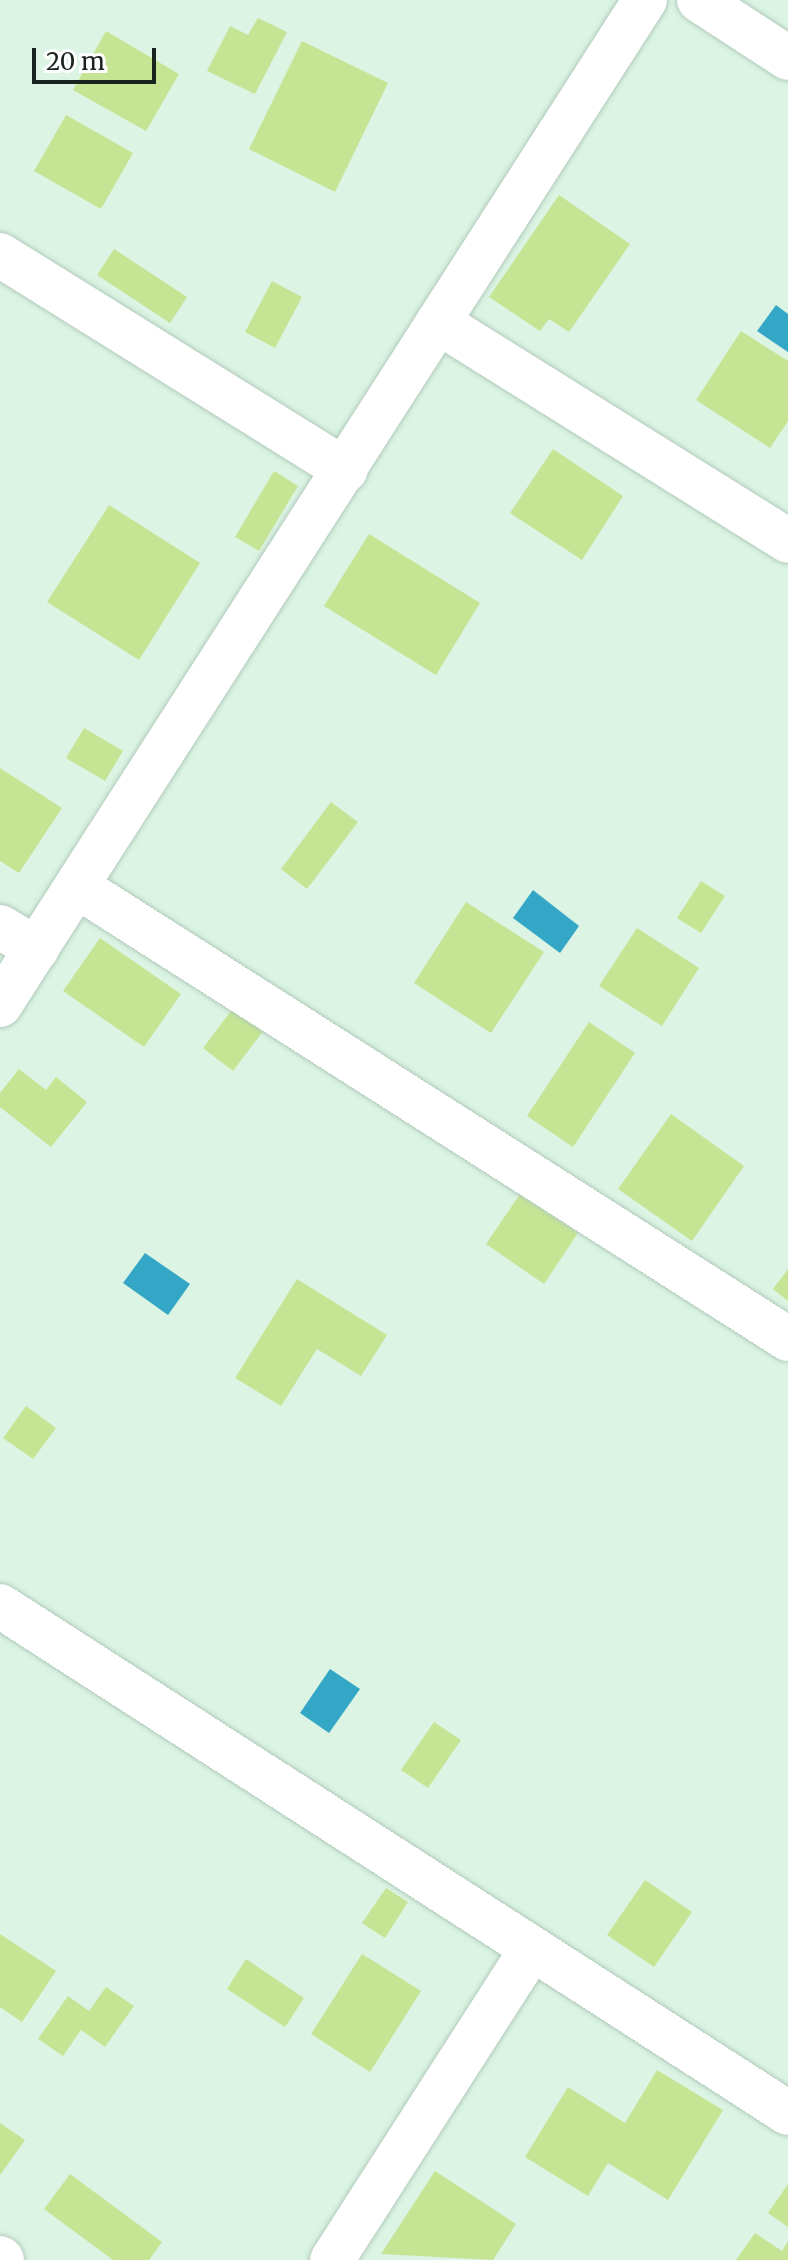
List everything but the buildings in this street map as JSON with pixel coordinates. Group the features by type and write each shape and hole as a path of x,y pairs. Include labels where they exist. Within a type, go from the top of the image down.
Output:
{"street":[{"path":"0,1005 645,0"},
{"path":"699,0 788,58"},
{"path":"0,255 345,470"},
{"path":"438,322 788,541"},
{"path":"78,887 788,1339"},
{"path":"0,927 37,949"},
{"path":"0,1606 788,2113"},
{"path":"332,2260 532,1949"}],"water":[{"path":"776,305 788,314 788,352 757,331"},
{"path":"533,890 579,926 560,953 513,918"},
{"path":"145,1253 190,1284 168,1315 123,1283"},
{"path":"330,1669 360,1689 329,1733 300,1713"}]}
